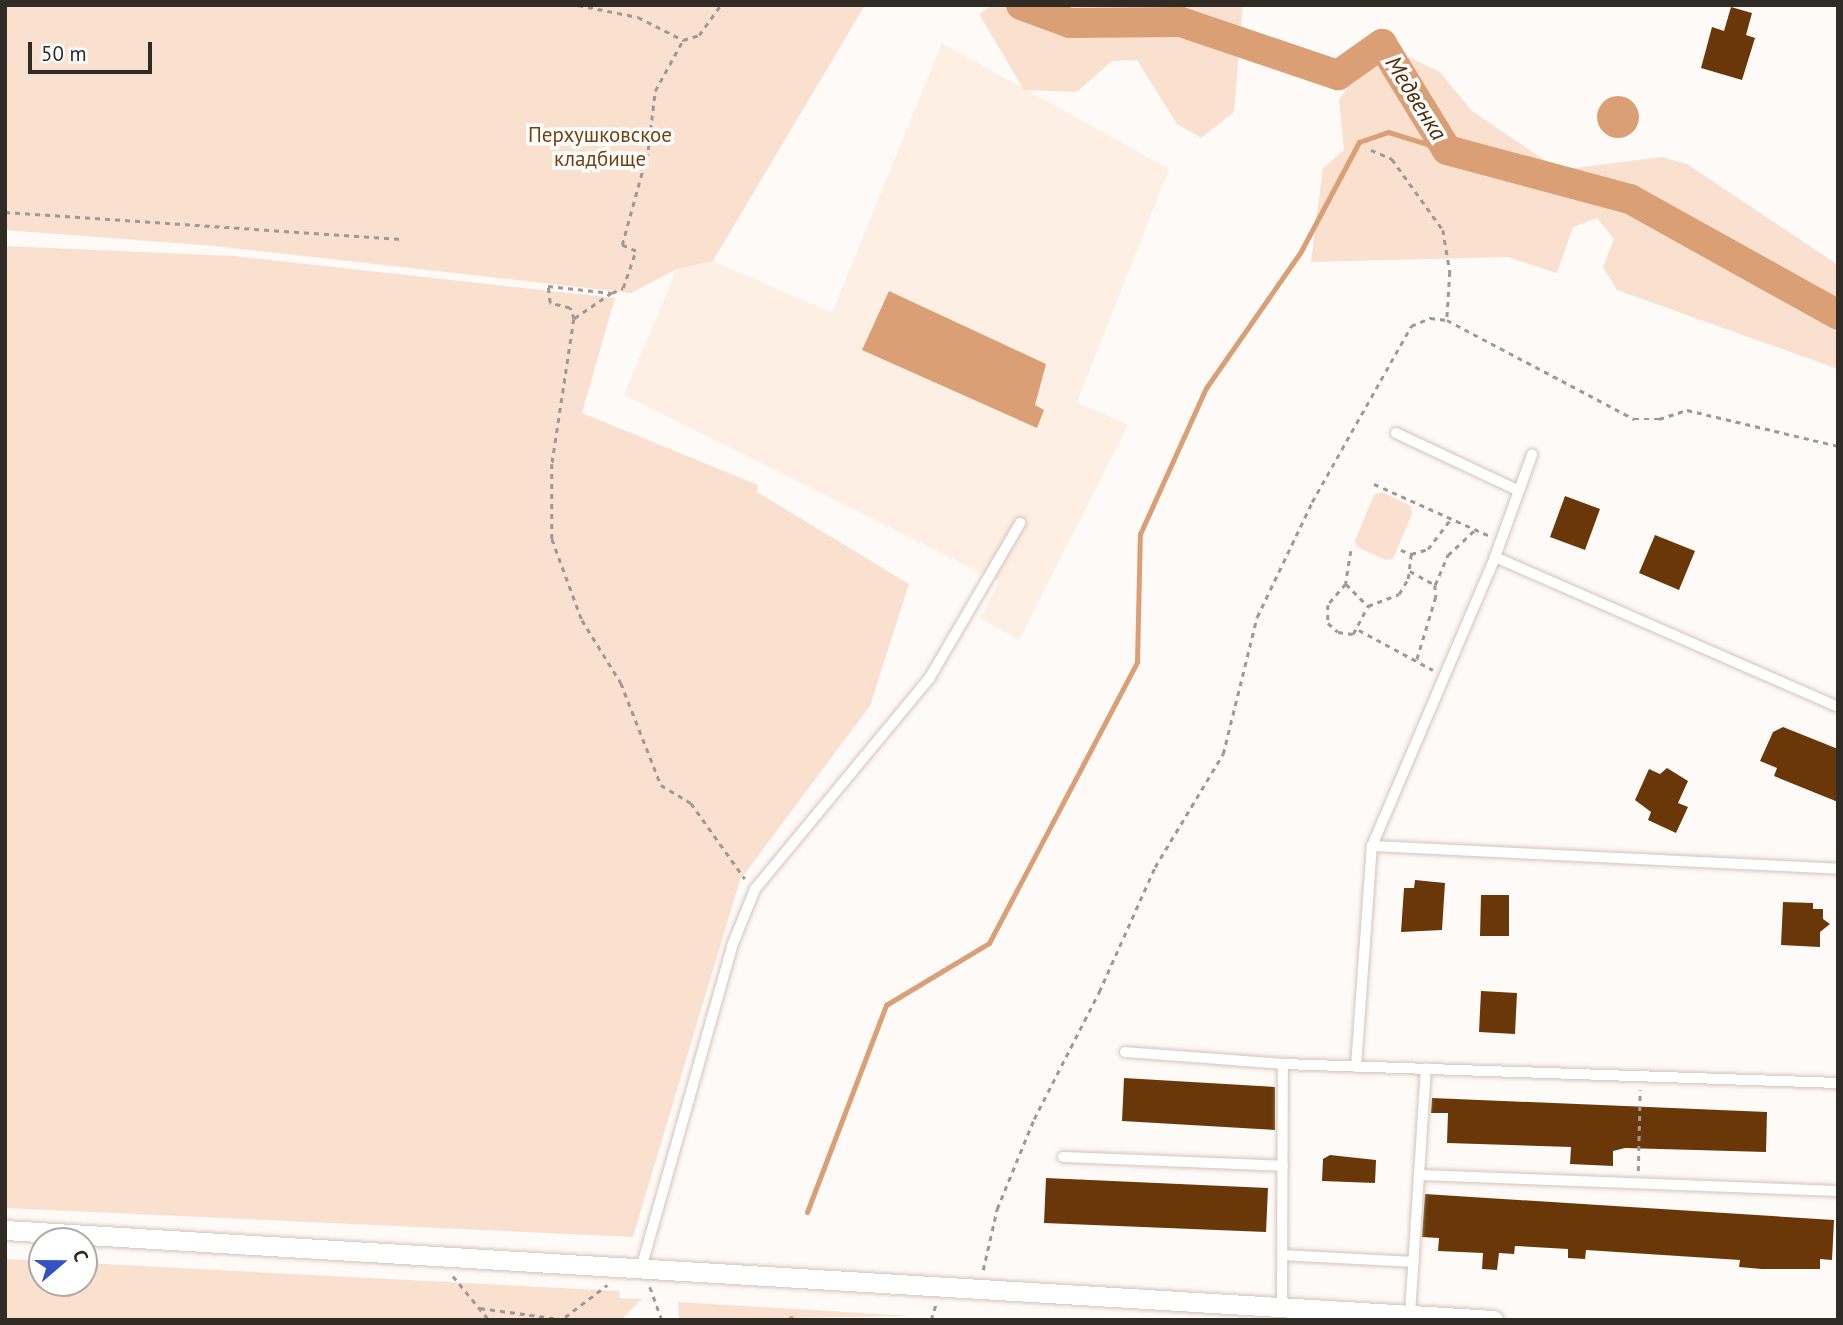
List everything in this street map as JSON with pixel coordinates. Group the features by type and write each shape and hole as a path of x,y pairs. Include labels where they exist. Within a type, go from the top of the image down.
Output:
{"street":[{"path":"5,1230 980,1287 1281,1313 1410,1314 1493,1320"}],"lane":[{"path":"1396,433 1517,490"},
{"path":"1356,1067 1372,846 1495,557 1497,540 1532,455"},
{"path":"637,1265 732,946 755,889 929,679 1020,523"},
{"path":"1495,557 1838,707"},
{"path":"1372,846 1838,869"},
{"path":"1125,1052 1283,1064 1838,1083"},
{"path":"1281,1313 1283,1064"},
{"path":"1410,1314 1426,1069"},
{"path":"1063,1157 1283,1166"},
{"path":"1419,1175 1838,1191"},
{"path":"1282,1255 1414,1262"}],"path":[{"path":"578,5 638,17 684,40"},
{"path":"574,319 623,288 636,251 622,245 648,150 655,91 684,40 699,35 721,5"},
{"path":"1371,150 1392,159 1443,230 1450,272 1447,320"},
{"path":"5,212 401,239"},
{"path":"612,293 548,286 550,303 570,308 574,319 552,464 552,539 582,620 621,683 661,785 691,803 755,889"},
{"path":"980,1287 997,1209 1034,1119 1099,992 1155,867 1223,754 1257,617 1312,502 1410,326 1430,318 1447,320 1634,419 1659,419 1687,410 1838,446"},
{"path":"1374,484 1497,540"},
{"path":"1401,550 1411,554 1435,543 1451,519"},
{"path":"1416,663 1433,621 1435,585 1448,555 1475,530"},
{"path":"1351,551 1346,584 1328,605 1328,623 1338,632 1359,630 1416,663 1445,675"},
{"path":"1359,630 1368,606 1399,594 1410,571 1411,554"},
{"path":"1410,571 1435,585"},
{"path":"1346,584 1368,606"},
{"path":"1637,1183 1640,1076"},
{"path":"436,1254 489,1320"},
{"path":"480,1308 566,1318 637,1265 662,1320"}],"shaded area":[{"path":"942,43 1169,169 1077,402 1128,425 1019,640 980,618 999,582 624,395 677,269 713,261 832,313"},
{"path":"1618,96 1633,102 1639,117 1633,132 1618,138 1603,132 1597,117 1603,102"},
{"path":"889,291 1046,364 1035,405 1044,410 1037,428 862,350"}],"green space":[{"name":"Перхушковское кладбище","path":"5,5 865,5 713,261 677,269 631,293 215,246 5,230"},
{"path":"993,5 1243,5 1234,112 1201,138 1177,124 1137,60 1112,61 1077,92 1024,90 979,14"},
{"path":"1402,54 1440,72 1472,111 1559,170 1662,157 1687,164 1838,265 1838,369 1617,290 1603,267 1614,239 1597,218 1573,227 1557,273 1508,257 1311,262 1323,168 1344,150 1339,100 1354,78"},
{"path":"5,246 234,256 615,298 582,413 758,485 757,492 909,584 870,706 740,880 633,1237 5,1208"},
{"path":"1382,492 1411,506 1412,514 1393,559 1386,560 1357,547 1355,541 1374,495"},
{"path":"5,1259 28,1260 28,1297 98,1297 98,1264 620,1291 619,1298 642,1299 621,1320 5,1320"},
{"path":"678,1302 910,1316 679,1320"}],"building":[{"path":"1731,7 1752,13 1746,35 1755,38 1742,80 1701,68 1712,27 1724,31"},
{"path":"1565,496 1600,509 1585,550 1550,537"},
{"path":"1655,535 1695,551 1679,590 1639,573"},
{"path":"1783,727 1838,749 1838,802 1774,776 1777,768 1760,761 1773,732"},
{"path":"1667,768 1688,781 1678,803 1688,807 1676,833 1648,820 1651,812 1635,800 1649,769 1660,774"},
{"path":"1415,880 1445,883 1442,930 1401,932 1404,888 1414,888"},
{"path":"1481,895 1509,895 1509,936 1480,936"},
{"path":"1783,902 1813,903 1813,909 1823,909 1823,919 1830,924 1820,932 1820,947 1781,945"},
{"path":"1481,991 1517,993 1515,1034 1479,1032"},
{"path":"1124,1078 1275,1087 1275,1130 1122,1121"},
{"path":"1432,1098 1767,1112 1766,1152 1625,1148 1613,1151 1613,1166 1570,1164 1571,1147 1447,1143 1448,1113 1431,1113"},
{"path":"1330,1155 1376,1160 1375,1183 1322,1181 1323,1159"},
{"path":"1046,1178 1268,1188 1266,1232 1044,1223"},
{"path":"1425,1194 1834,1220 1832,1260 1820,1259 1820,1269 1762,1269 1739,1267 1740,1260 1586,1250 1585,1259 1568,1258 1568,1249 1515,1246 1514,1254 1499,1253 1497,1270 1482,1269 1483,1253 1438,1251 1439,1238 1422,1237"}],"waterway":[{"name":"Медвенка","path":"1021,5 1070,23 1181,22 1338,75 1382,44 1447,150 1630,199 1838,315"},
{"path":"807,1212 886,1005 989,943 1137,662 1140,534 1206,388 1300,253 1359,142 1388,132 1447,150"}]}
